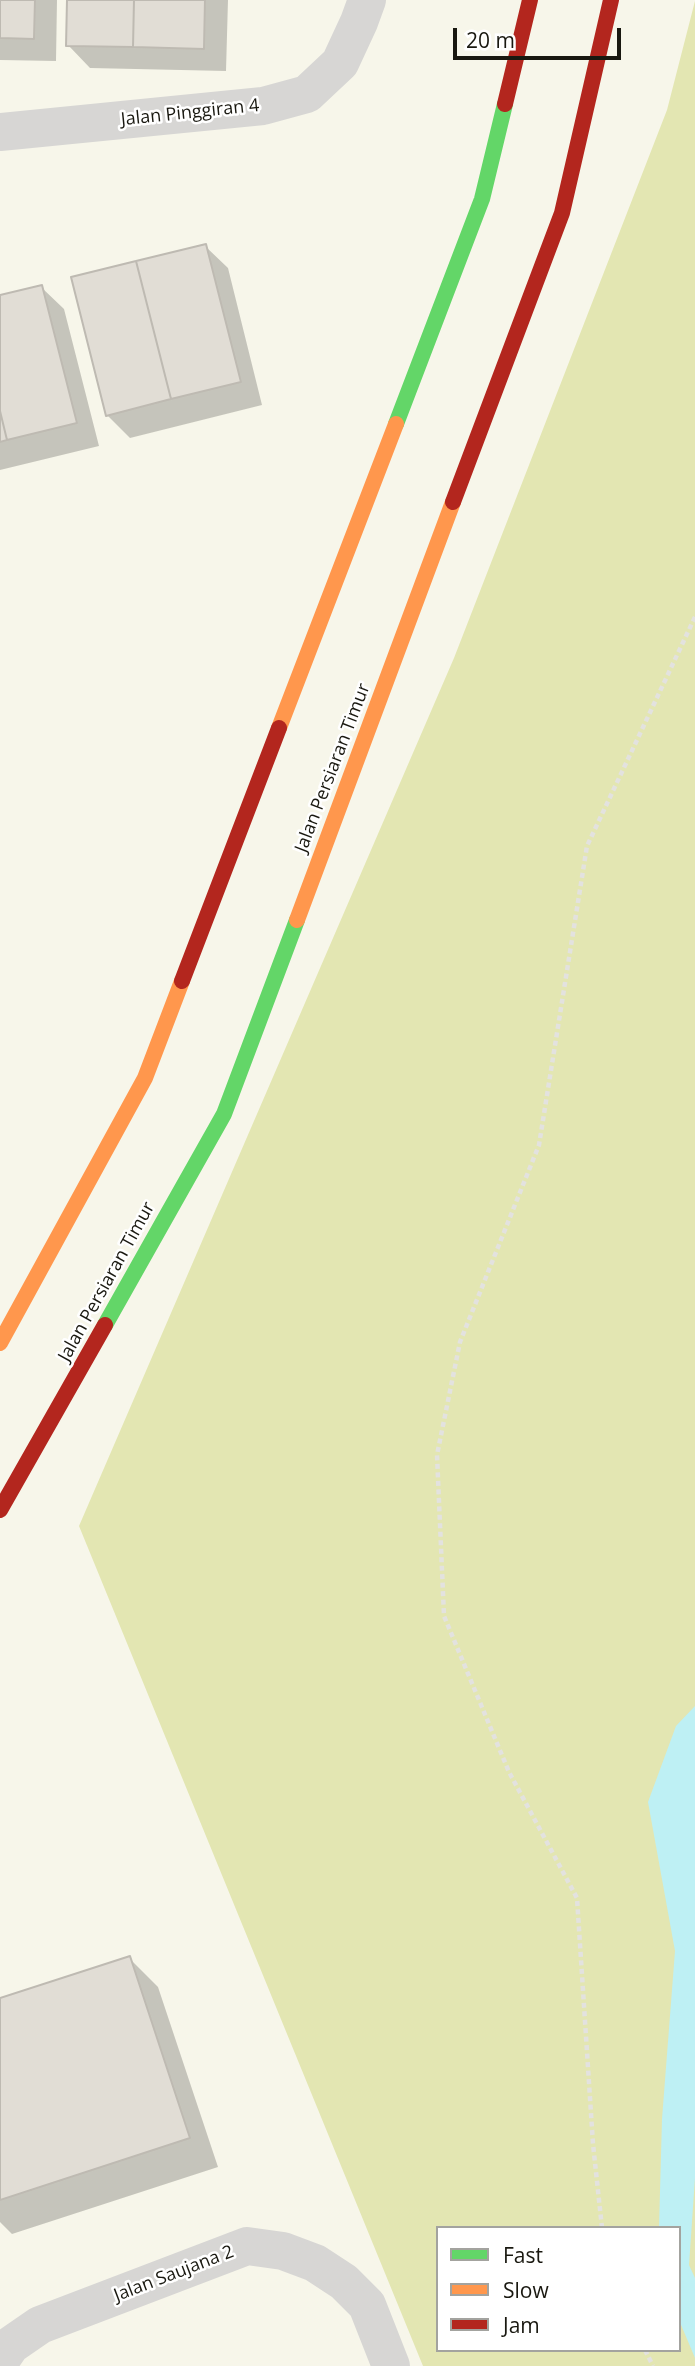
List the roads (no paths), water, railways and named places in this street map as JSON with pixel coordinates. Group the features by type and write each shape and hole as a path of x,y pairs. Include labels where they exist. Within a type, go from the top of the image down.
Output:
{"street":[{"name":"Jalan Pinggiran 4","path":"0,132 263,106 307,94 340,63 367,0"},
{"path":"0,1343 145,1078 482,199 530,0"},
{"name":"Jalan Persiaran Timur","path":"0,1510 224,1114 562,214 611,0"},
{"name":"Jalan Saujana 2","path":"0,2361 11,2346 40,2325 247,2246 283,2251 314,2263 344,2282 367,2305 391,2366"}],"water":[{"path":"695,1706 695,2178 689,2265 695,2278 695,2358 681,2325 681,2226 659,2226 662,2119 675,1951 648,1802 676,1726"}]}
